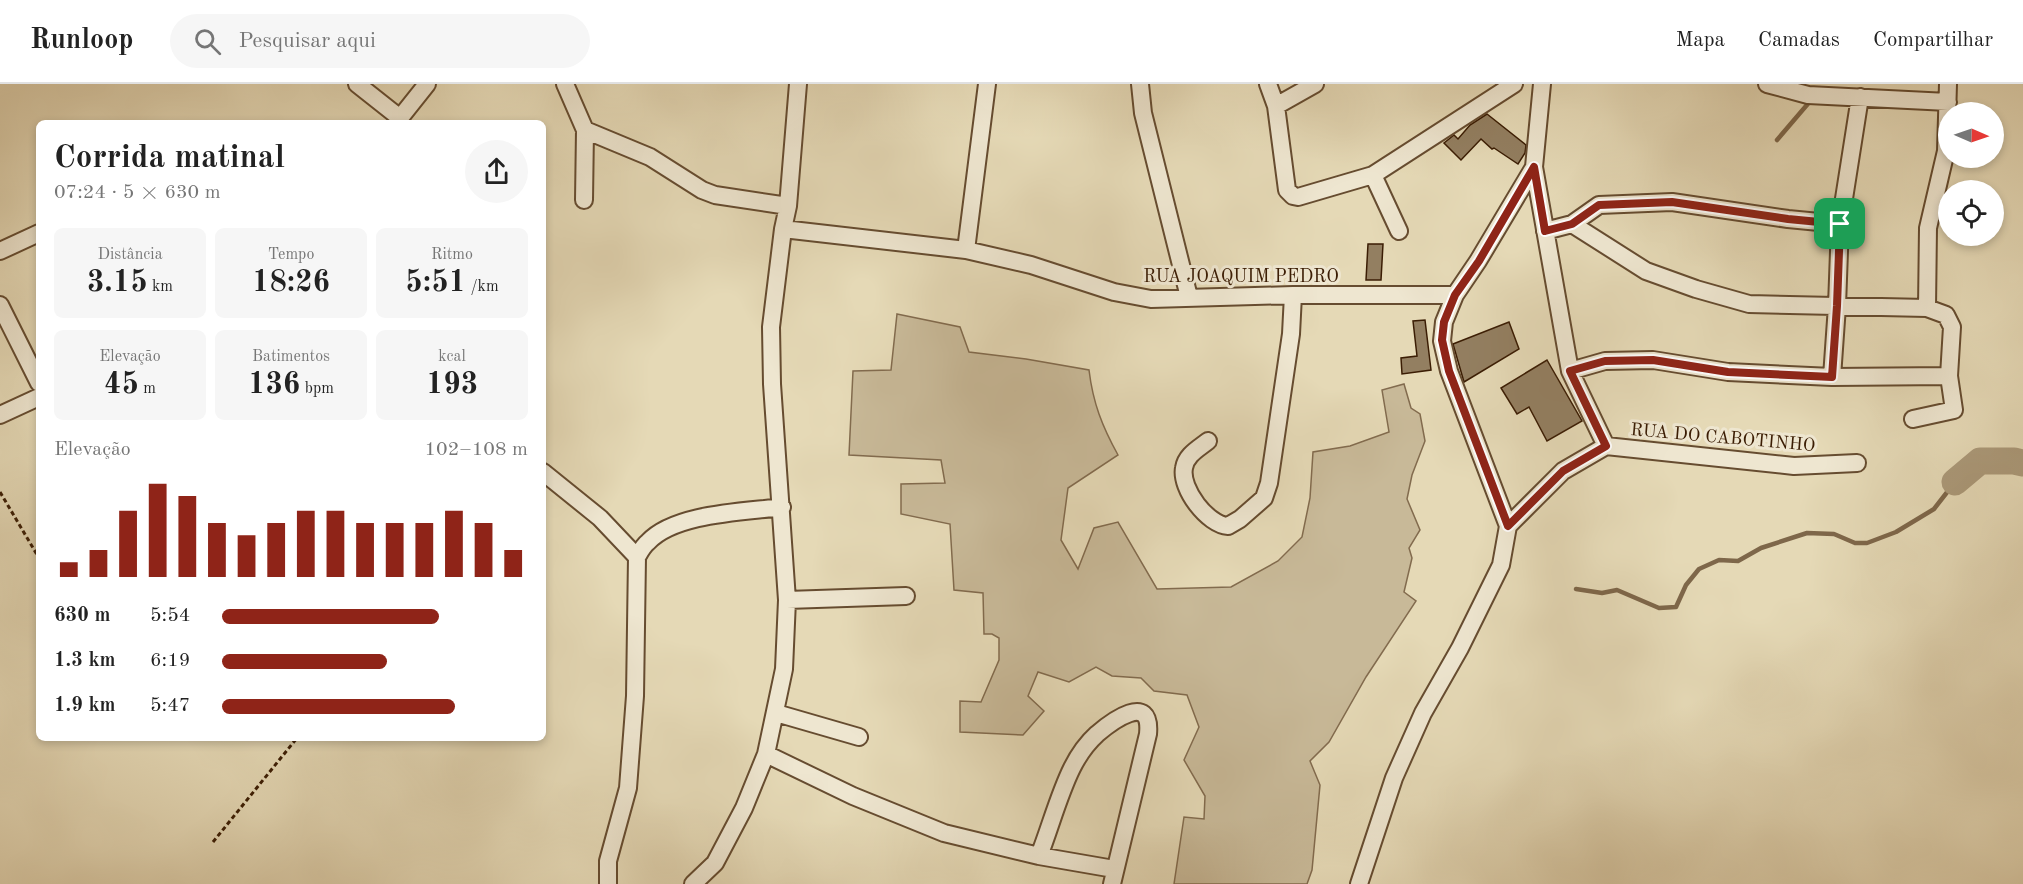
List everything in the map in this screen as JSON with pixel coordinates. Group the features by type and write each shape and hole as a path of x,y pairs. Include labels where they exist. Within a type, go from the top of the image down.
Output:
{"street":[{"path":"357,84 398,120 427,84"},
{"path":"565,84 585,130 584,200"},
{"path":"693,884 715,862 744,808 766,754 784,669 788,600 772,384 771,327 788,206 798,84"},
{"path":"966,250 987,84"},
{"path":"1140,84 1143,112 1189,297"},
{"path":"1268,84 1276,106 1287,190 1293,196 1302,197 1373,175 1514,84"},
{"path":"1276,106 1315,84"},
{"path":"1542,84 1534,167 1545,231 1570,371 1606,446"},
{"path":"1767,84 1814,95 1948,102 1948,84"},
{"path":"1832,377 1840,224 1860,97"},
{"path":"585,130 650,157 709,192 788,206"},
{"path":"1359,884 1394,778 1423,712 1460,648 1501,565 1508,526 1444,356 1442,340 1444,322 1455,295 1479,261 1534,167"},
{"path":"1927,308 1928,228 1942,168"},
{"path":"1373,175 1399,231"},
{"path":"1545,231 1572,224 1599,205 1672,202 1840,224"},
{"path":"1572,224 1646,271 1707,293 1749,303 1927,308 1946,315 1952,327 1949,376 1954,410 1913,419"},
{"name":"RUA JOAQUIM PEDRO","path":"783,229 966,250 1031,265 1125,294 1151,299 1293,295 1455,295"},
{"path":"0,251 36,234"},
{"path":"1208,441 1189,456 1184,466 1183,479 1192,498 1214,522 1228,526 1240,519 1264,498 1269,483 1291,334 1293,295"},
{"path":"0,305 36,377"},
{"path":"1570,371 1605,361 1653,360 1728,372 1832,377 1949,376"},
{"path":"0,415 36,398"},
{"name":"RUA DO CABOTINHO","path":"1508,526 1563,471 1606,446 1794,466 1857,463"},
{"path":"546,474 600,518 637,557"},
{"path":"608,884 608,861 628,788 635,696 637,557 648,541 671,526 698,517 782,507"},
{"path":"788,600 906,596"},
{"path":"766,754 853,795 944,833 1040,856 1113,877 1148,734 1148,720 1144,714 1137,711 1122,716 1096,735 1084,749 1072,768 1040,856"},
{"path":"776,713 859,737"}],"path":[{"path":"0,492 36,553"},
{"path":"213,842 295,741"}],"shaded area":[{"path":"897,314 960,327 969,352 1089,370 1099,414 1118,455 1068,488 1061,540 1078,569 1094,528 1118,522 1157,589 1231,587 1278,561 1302,537 1310,498 1313,452 1350,446 1389,432 1382,390 1404,384 1411,408 1420,414 1425,441 1412,475 1407,499 1420,530 1409,548 1412,558 1404,592 1416,601 1366,677 1329,742 1310,761 1320,785 1312,870 1307,884 1174,884 1184,817 1204,819 1205,796 1184,760 1199,727 1187,695 1154,691 1141,678 1112,676 1096,667 1069,682 1038,672 1028,696 1044,711 1023,735 960,732 960,701 981,702 999,660 999,638 992,634 984,634 983,593 954,590 950,524 901,514 901,484 945,483 941,460 849,455 853,371 891,370"}],"building":[{"path":"1487,114 1526,145 1525,153 1518,164 1494,148 1492,149 1481,139 1461,160 1444,143 1454,135 1458,139 1470,125"},
{"path":"1368,244 1383,244 1381,280 1366,280"},
{"path":"1425,320 1431,370 1402,374 1401,358 1417,356 1413,321"},
{"path":"1509,322 1519,349 1464,382 1453,344"},
{"path":"1547,360 1582,421 1547,441 1529,407 1517,414 1501,388"}],"waterway":[{"path":"1777,140 1812,99"},
{"path":"1955,482 1980,461 2023,463"},
{"path":"1576,589 1602,593 1617,590 1659,608 1676,607 1686,585 1699,569 1719,560 1738,561 1761,548 1807,533 1834,534 1855,543 1867,543 1896,532 1934,509 1955,482"}],"route":[{"path":"1534,167 1545,231 1572,224 1599,205 1672,202 1840,224 1832,377 1728,372 1653,360 1605,361 1570,371 1606,446 1563,471 1508,526 1449,371 1442,340 1444,322 1455,295 1479,261 1534,167"}]}
